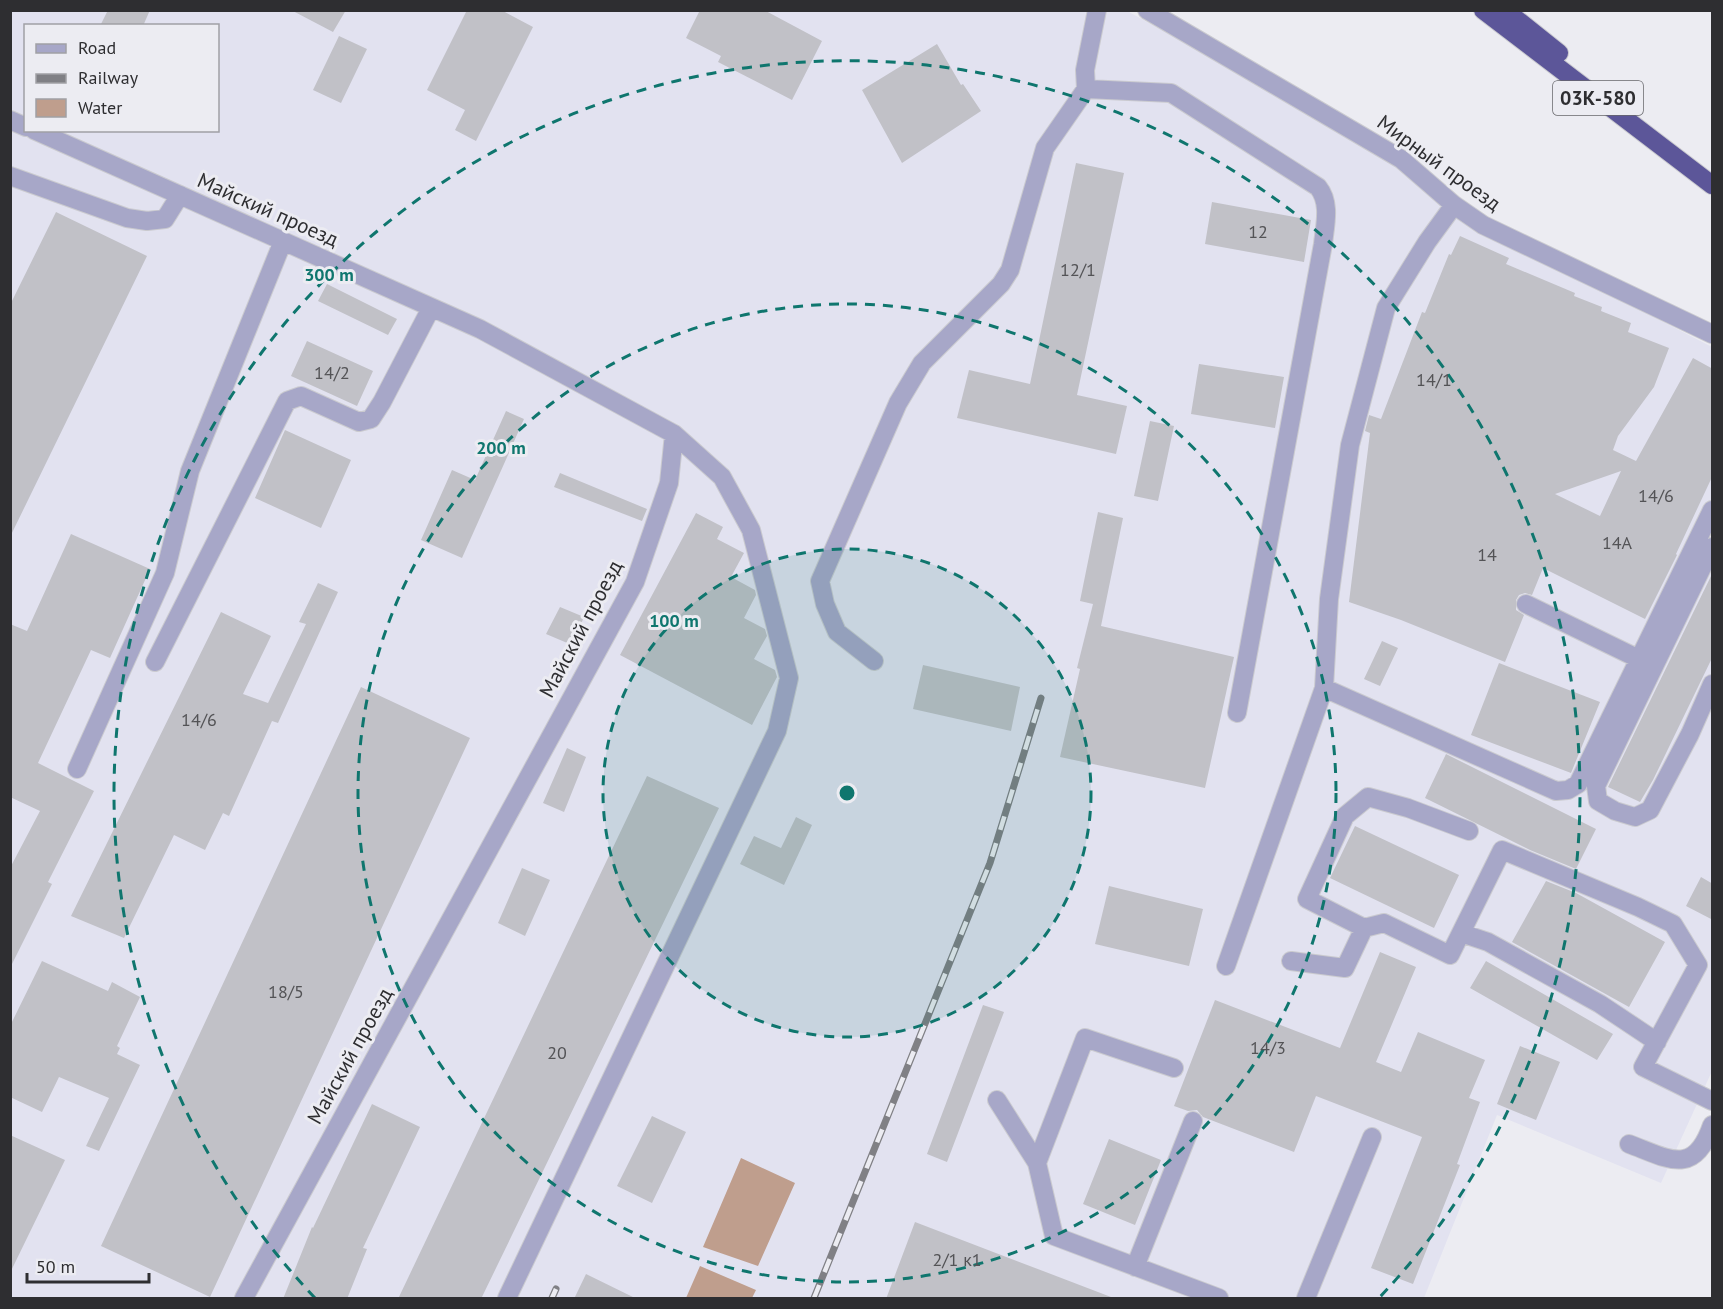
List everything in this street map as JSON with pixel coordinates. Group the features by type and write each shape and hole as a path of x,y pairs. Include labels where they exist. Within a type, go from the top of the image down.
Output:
{"highway":[{"name":"03К-580","path":"1483,10 1713,185"},
{"name":"03К-580","path":"1505,10 1713,172"}],"street":[{"path":"874,661 837,632 825,604 820,581 898,403 922,363 1001,284 1010,270 1045,148 1086,89 1085,70 1097,10"},
{"name":"Мирный проезд","path":"1147,10 1375,142 1401,159 1454,205 1483,225 1713,334"},
{"path":"1086,89 1171,93 1318,187 1325,200 1327,212 1323,244 1237,713"},
{"path":"10,120 24,126"},
{"name":"Майский проезд","path":"38,132 480,329 674,434 669,483 634,582 244,1299"},
{"path":"10,176 127,218 147,221 165,219 180,195"},
{"path":"1226,966 1324,688 1329,599 1350,445 1386,309 1427,242 1454,205"},
{"path":"77,769 165,573 190,471 283,241"},
{"path":"155,662 287,401 302,396 359,422 371,419 432,308"},
{"path":"507,1299 777,731 789,678 751,530 722,477 674,434"},
{"path":"1324,688 1556,791 1568,790 1578,784 1713,510"},
{"path":"1713,548 1596,786 1598,801 1615,811 1635,817 1650,810 1713,684"},
{"path":"1526,604 1639,659"},
{"path":"1469,831 1408,807 1368,797 1345,816 1307,899 1364,928 1384,923 1450,955 1502,850 1673,924 1698,965 1643,1067 1713,1101"},
{"path":"1291,961 1345,968 1364,928"},
{"path":"1461,933 1488,942 1600,1004 1657,1042"},
{"path":"1037,1163 1084,1038 1174,1068"},
{"path":"997,1100 1037,1163 1054,1236 1219,1299"},
{"path":"1135,1267 1193,1121"},
{"path":"1629,1144 1663,1157 1681,1160 1696,1156 1707,1141 1713,1125"},
{"path":"1305,1299 1372,1137"}],"shaded area":[{"path":"10,11 1129,12 1381,151 1470,222 1712,347 1712,1071 1661,1183 1497,1115 1424,1298 11,1298"}],"water":[{"path":"741,1158 795,1183 758,1266 703,1247"},
{"path":"700,1266 756,1290 752,1298 686,1298"}],"building":[{"path":"108,10 150,10 144,24 101,24"},
{"path":"291,10 346,10 333,32"},
{"path":"467,10 501,10 533,27 476,141 455,130 465,110 427,90"},
{"path":"700,10 764,10 822,41 792,100 718,62 721,56 686,38"},
{"path":"339,36 367,49 341,103 313,90"},
{"path":"937,44 961,85 963,84 981,111 902,163 862,90"},
{"path":"1076,163 1124,173 1077,395 1127,406 1116,454 957,418 969,370 1030,384"},
{"path":"1212,202 1311,220 1304,262 1205,244"},
{"path":"56,212 147,256 10,537 10,305"},
{"path":"1460,236 1509,258 1506,264 1575,293 1574,296 1602,307 1601,311 1631,323 1628,332 1669,348 1654,387 1618,436 1613,450 1636,461 1693,358 1713,369 1713,475 1645,619 1543,568 1532,595 1525,593 1519,595 1516,600 1516,610 1524,615 1505,662 1401,620 1349,602 1370,433 1365,431 1369,415 1381,419 1422,312 1425,313 1449,254 1451,255","holes":["1621,471 1600,516 1555,494"]},
{"path":"327,284 397,319 388,335 318,301"},
{"path":"307,341 373,371 357,406 291,376"},
{"path":"1199,364 1284,377 1275,428 1191,414"},
{"path":"506,411 524,419 462,558 421,540 452,470 475,480"},
{"path":"1150,421 1174,426 1158,501 1134,496"},
{"path":"285,430 351,460 321,528 255,498"},
{"path":"560,473 647,509 642,521 554,487"},
{"path":"1098,512 1123,518 1101,626 1234,657 1205,788 1060,757 1080,669 1077,668 1093,604 1080,601"},
{"path":"696,513 723,527 717,539 744,553 731,577 755,590 756,595 744,618 765,629 767,636 754,659 775,670 777,677 752,725 620,655"},
{"path":"71,534 150,569 110,658 91,650 38,763 94,791 48,882 52,884 10,968 10,868 40,811 10,797 10,624 27,631"},
{"path":"1713,572 1713,656 1640,802 1608,787"},
{"path":"318,583 338,592 278,723 272,721 229,816 223,813 205,850 174,835 124,938 71,916 221,612 271,636 243,694 268,703 306,624 299,622"},
{"path":"560,607 584,617 572,645 546,634"},
{"path":"1382,641 1398,648 1380,686 1364,679"},
{"path":"1499,663 1600,702 1571,773 1471,735"},
{"path":"923,665 1020,687 1011,731 913,709"},
{"path":"361,687 470,738 210,1297 101,1246"},
{"path":"567,748 586,757 564,812 543,803"},
{"path":"1446,754 1596,829 1576,869 1530,850 1425,798"},
{"path":"647,776 719,808 481,1299 398,1299"},
{"path":"796,817 812,825 784,885 740,864 754,836 781,848"},
{"path":"1355,826 1459,875 1434,928 1330,878"},
{"path":"522,868 550,880 525,936 498,923"},
{"path":"1701,877 1713,884 1713,920 1686,906"},
{"path":"1546,881 1576,893 1665,942 1629,1007 1512,942"},
{"path":"1109,886 1203,909 1189,966 1095,944"},
{"path":"1380,952 1416,967 1376,1062 1401,1072 1418,1032 1485,1060 1469,1098 1480,1102 1457,1164 1460,1165 1413,1284 1371,1268 1422,1137 1316,1096 1294,1152 1203,1117 1197,1110 1188,1111 1174,1106 1215,1000 1340,1048"},
{"path":"42,961 108,991 112,982 140,997 117,1046 120,1048 117,1054 140,1065 99,1151 86,1146 109,1098 59,1077 42,1112 10,1097 10,1026"},
{"path":"1486,961 1613,1034 1597,1060 1470,988"},
{"path":"983,1005 1004,1012 947,1162 927,1154"},
{"path":"1520,1046 1560,1062 1536,1120 1497,1104"},
{"path":"372,1104 420,1127 363,1248 367,1249 347,1299 283,1299 312,1227"},
{"path":"652,1116 686,1132 652,1203 617,1186"},
{"path":"10,1135 65,1160 10,1273"},
{"path":"1109,1139 1161,1160 1135,1225 1083,1204"},
{"path":"915,1222 1111,1297 1111,1299 886,1299"},
{"path":"586,1274 637,1299 574,1299"}],"railway":[{"path":"814,1298 990,863 1041,698"},
{"path":"552,1298 556,1289"}]}
